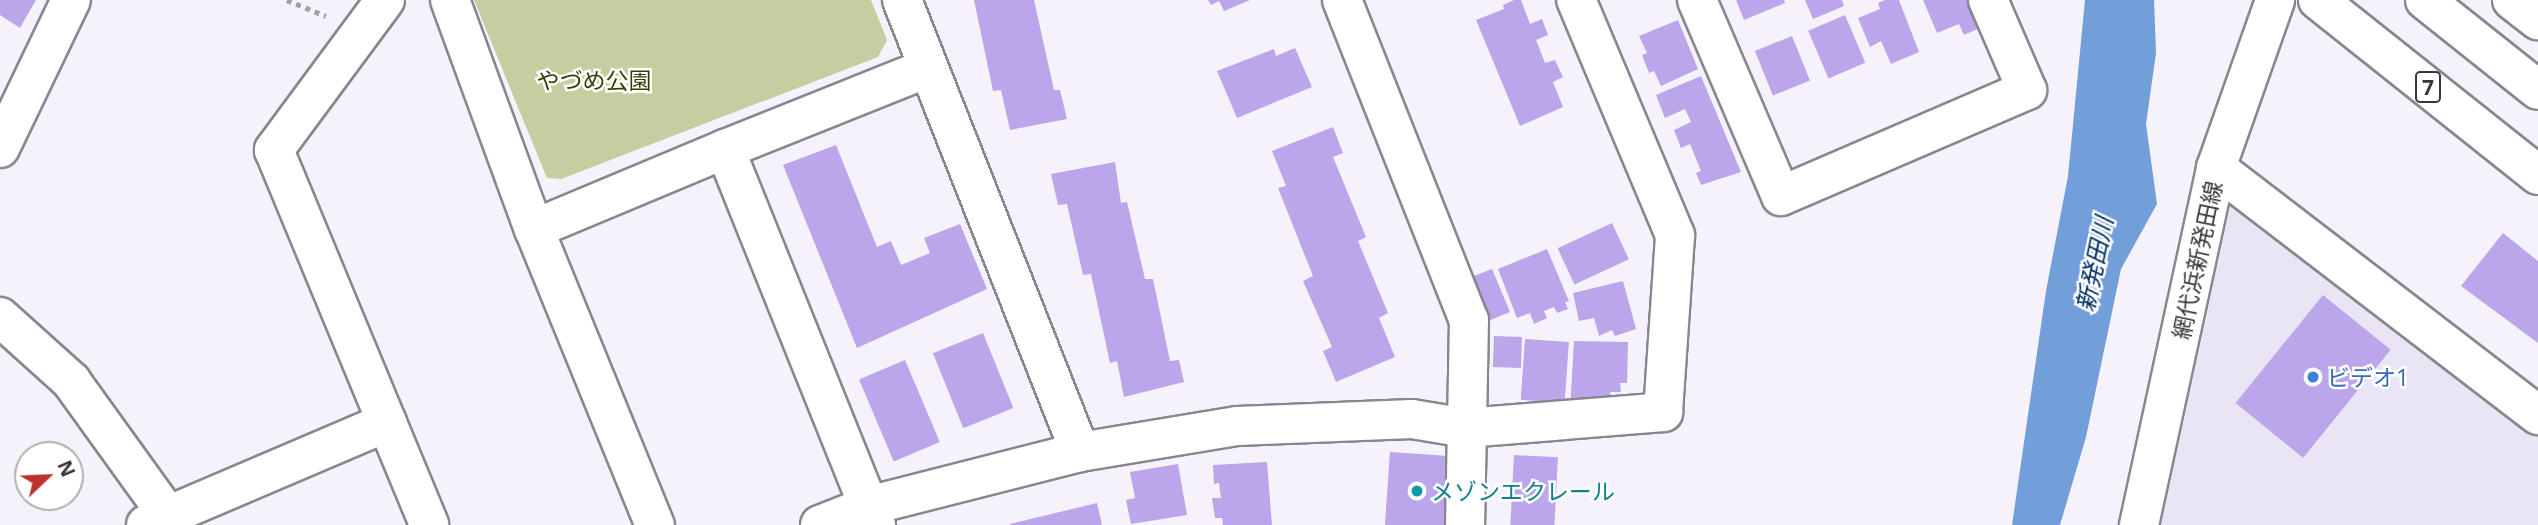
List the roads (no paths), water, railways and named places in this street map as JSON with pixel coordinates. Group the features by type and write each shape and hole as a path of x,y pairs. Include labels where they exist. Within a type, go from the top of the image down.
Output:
{"main road":[{"path":"0,148 71,0"},
{"path":"385,0 274,150 429,525"},
{"path":"450,0 534,229 655,525"},
{"path":"902,0 1080,453"},
{"path":"820,525 872,515 1080,453 1237,426 1412,419 1466,428 1663,412 1675,235 1576,0"},
{"path":"1697,0 1781,196 2027,90 1989,0"},
{"name":"網代浜新発田線","path":"2139,525 2216,168 2275,0"},
{"name":"7","path":"2318,0 2538,175"},
{"path":"2425,0 2538,90"},
{"path":"2512,0 2538,20"},
{"path":"1347,1 1469,320 1465,525"},
{"path":"534,229 928,68"},
{"path":"725,149 872,515"},
{"path":"2216,168 2538,415"},
{"path":"0,317 71,381 164,522 387,422"}],"water":[{"name":"新発田川","path":"2085,0 2154,0 2156,53 2146,124 2157,204 2121,269 2086,437 2060,525 2012,525 2046,291 2068,176"}],"place":[{"name":"ビデオ1","path":"2313,377"},
{"name":"メゾンエクレール","path":"1417,491"}],"park label":[{"name":"やづめ公園","path":"594,80"}]}
